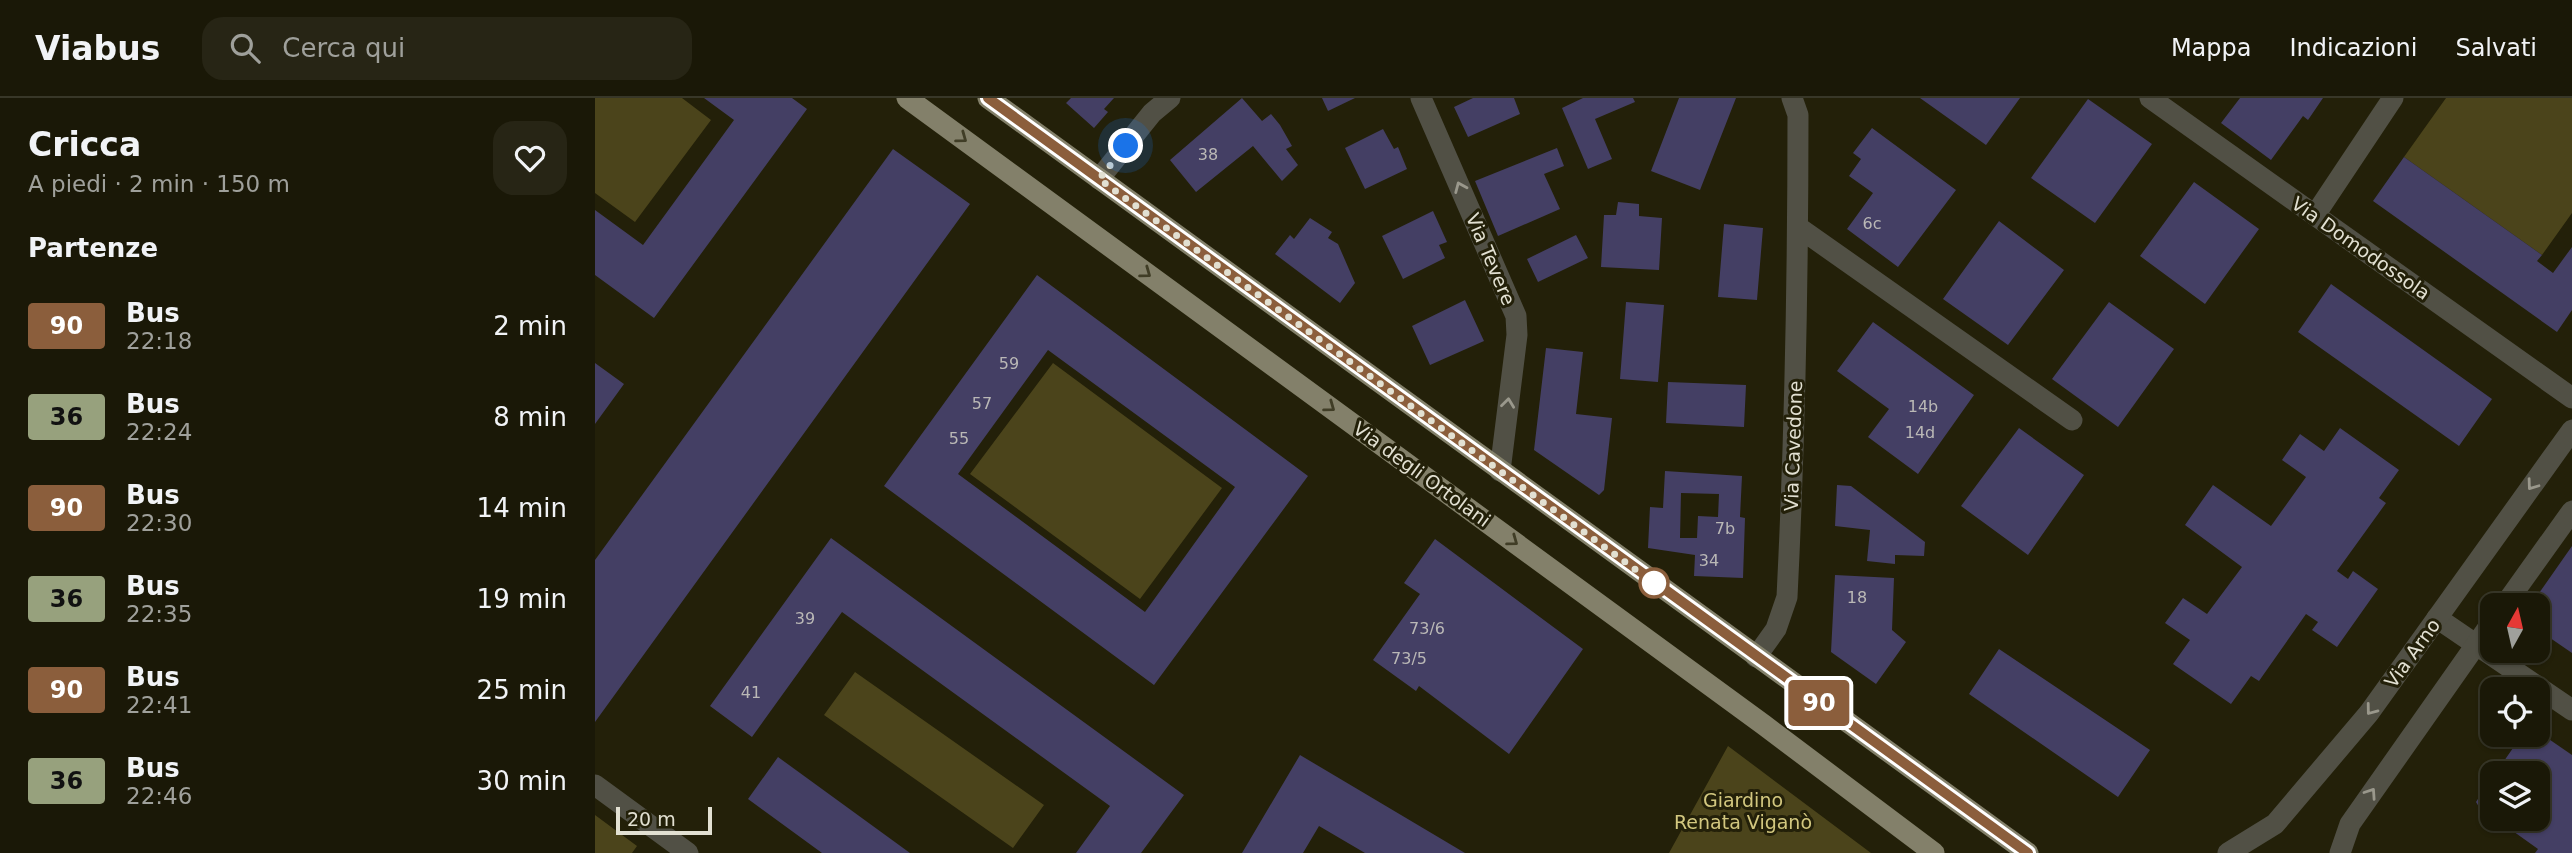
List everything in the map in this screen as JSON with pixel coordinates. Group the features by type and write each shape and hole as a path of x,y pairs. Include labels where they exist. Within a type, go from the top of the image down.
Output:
{"main road":[{"name":"Via degli Ortolani","path":"907,98 1741,708 1934,853"},
{"path":"988,98 2028,853"}],"street":[{"path":"1099,179 1152,113 1170,98"},
{"name":"Via Tevere","path":"1422,98 1516,316 1517,335 1500,471"},
{"name":"Via Cavedone","path":"1756,657 1776,629 1787,597 1797,359 1798,115 1792,98"},
{"name":"Via Domodossola","path":"2150,98 2572,398"},
{"path":"2315,215 2393,98"},
{"path":"1798,227 2072,420"},
{"name":"Via Arno","path":"2228,853 2275,824 2369,713 2572,430"},
{"path":"2513,593 2572,511"},
{"path":"2437,618 2572,710"},
{"path":"2340,853 2350,824 2480,638"},
{"path":"595,785 688,853"}],"green space":[{"path":"595,98 682,98 711,120 635,222 595,193"},
{"path":"2446,98 2572,98 2572,213 2542,255 2404,157"},
{"path":"1053,363 1222,488 1140,599 970,474"},
{"path":"855,672 1044,805 1013,848 824,715"},
{"name":"Giardino Renata Viganò","path":"1728,746 1871,853 1669,853"},
{"path":"595,815 637,846 632,853 595,853"}],"building":[{"path":"704,98 792,98 807,109 654,318 595,275 595,210 643,245 734,120"},
{"path":"1071,98 1114,98 1104,109 1108,112 1094,128 1066,103"},
{"path":"1242,98 1262,121 1271,114 1292,146 1286,149 1298,165 1282,181 1253,146 1196,192 1170,160"},
{"path":"1322,98 1355,98 1328,111"},
{"path":"1473,98 1514,98 1520,114 1468,137 1454,107"},
{"path":"1583,98 1633,98 1635,102 1595,119 1612,159 1588,169 1562,108"},
{"path":"1679,98 1736,98 1700,190 1651,171"},
{"path":"1920,98 2020,98 1986,145"},
{"path":"2240,98 2323,98 2308,120 2303,116 2271,160 2221,123"},
{"path":"2088,99 2152,144 2095,223 2031,178"},
{"path":"1872,128 1956,190 1898,267 1847,229 1873,193 1849,176 1861,159 1853,153"},
{"path":"1383,129 1394,149 1398,147 1407,169 1365,189 1345,148"},
{"path":"1557,148 1564,166 1544,174 1560,209 1498,236 1475,181"},
{"path":"893,149 970,204 595,722 595,560"},
{"path":"2404,157 2542,255 2537,261 2553,273 2572,247 2572,310 2557,332 2373,201"},
{"path":"2194,182 2259,229 2205,304 2140,256"},
{"path":"1618,202 1639,204 1639,216 1662,218 1659,270 1601,267 1604,215 1616,215"},
{"path":"1433,211 1447,242 1439,245 1445,258 1403,279 1382,236"},
{"path":"1310,218 1332,232 1328,238 1338,244 1355,283 1340,303 1275,254 1290,235 1294,239"},
{"path":"1999,221 2064,270 2008,345 1943,299"},
{"path":"1724,224 1763,228 1757,300 1718,297"},
{"path":"1576,235 1588,258 1538,282 1527,259"},
{"path":"1037,275 1308,476 1154,685 884,486","holes":["1048,350 1235,487 1145,612 958,474"]},
{"path":"2331,284 2492,399 2459,446 2298,332"},
{"path":"1465,300 1484,341 1430,365 1412,326"},
{"path":"1626,302 1664,305 1658,382 1620,379"},
{"path":"2109,302 2174,349 2118,427 2052,379"},
{"path":"1873,322 1974,395 1918,474 1868,437 1889,409 1837,371"},
{"path":"1546,348 1583,352 1576,414 1612,418 1604,490 1599,495 1534,450"},
{"path":"595,363 624,384 595,424"},
{"path":"1668,382 1746,385 1744,427 1666,423"},
{"path":"2019,428 2084,475 2028,555 1961,506"},
{"path":"2340,428 2399,470 2379,498 2386,503 2337,571 2348,579 2353,571 2378,589 2337,647 2312,630 2318,622 2306,614 2259,681 2251,676 2231,704 2173,664 2190,640 2165,623 2183,598 2207,614 2242,567 2185,525 2213,485 2271,526 2306,477 2282,460 2300,434 2324,451"},
{"path":"1665,471 1742,476 1740,517 1745,518 1743,578 1694,576 1695,555 1648,548 1650,507 1663,508","holes":["1681,493 1719,494 1718,517 1698,516 1697,538 1680,538"]},
{"path":"1837,485 1851,486 1925,542 1924,556 1895,555 1895,564 1867,561 1870,530 1835,526"},
{"path":"831,538 1184,795 1141,853 1076,853 1110,806 842,612 752,737 710,706"},
{"path":"1435,539 1583,649 1509,754 1419,686 1416,691 1373,660 1420,594 1404,583"},
{"path":"2572,546 2572,653 2550,638 2550,593 2539,593"},
{"path":"1835,575 1894,578 1892,630 1906,642 1876,684 1831,652"},
{"path":"1999,649 2150,750 2118,797 1969,694"},
{"path":"2550,740 2572,755 2572,853 2535,853 2538,849 2513,831 2550,831 2550,761 2504,761 2514,747 2550,747"},
{"path":"1300,755 1465,853 1365,853 1319,826 1303,853 1242,853"},
{"path":"778,757 910,853 822,853 748,799"}],"bus line":[{"name":"90","path":"988,98 2028,853"}],"route":[{"path":"1126,146 1099,179 1654,583"}]}
